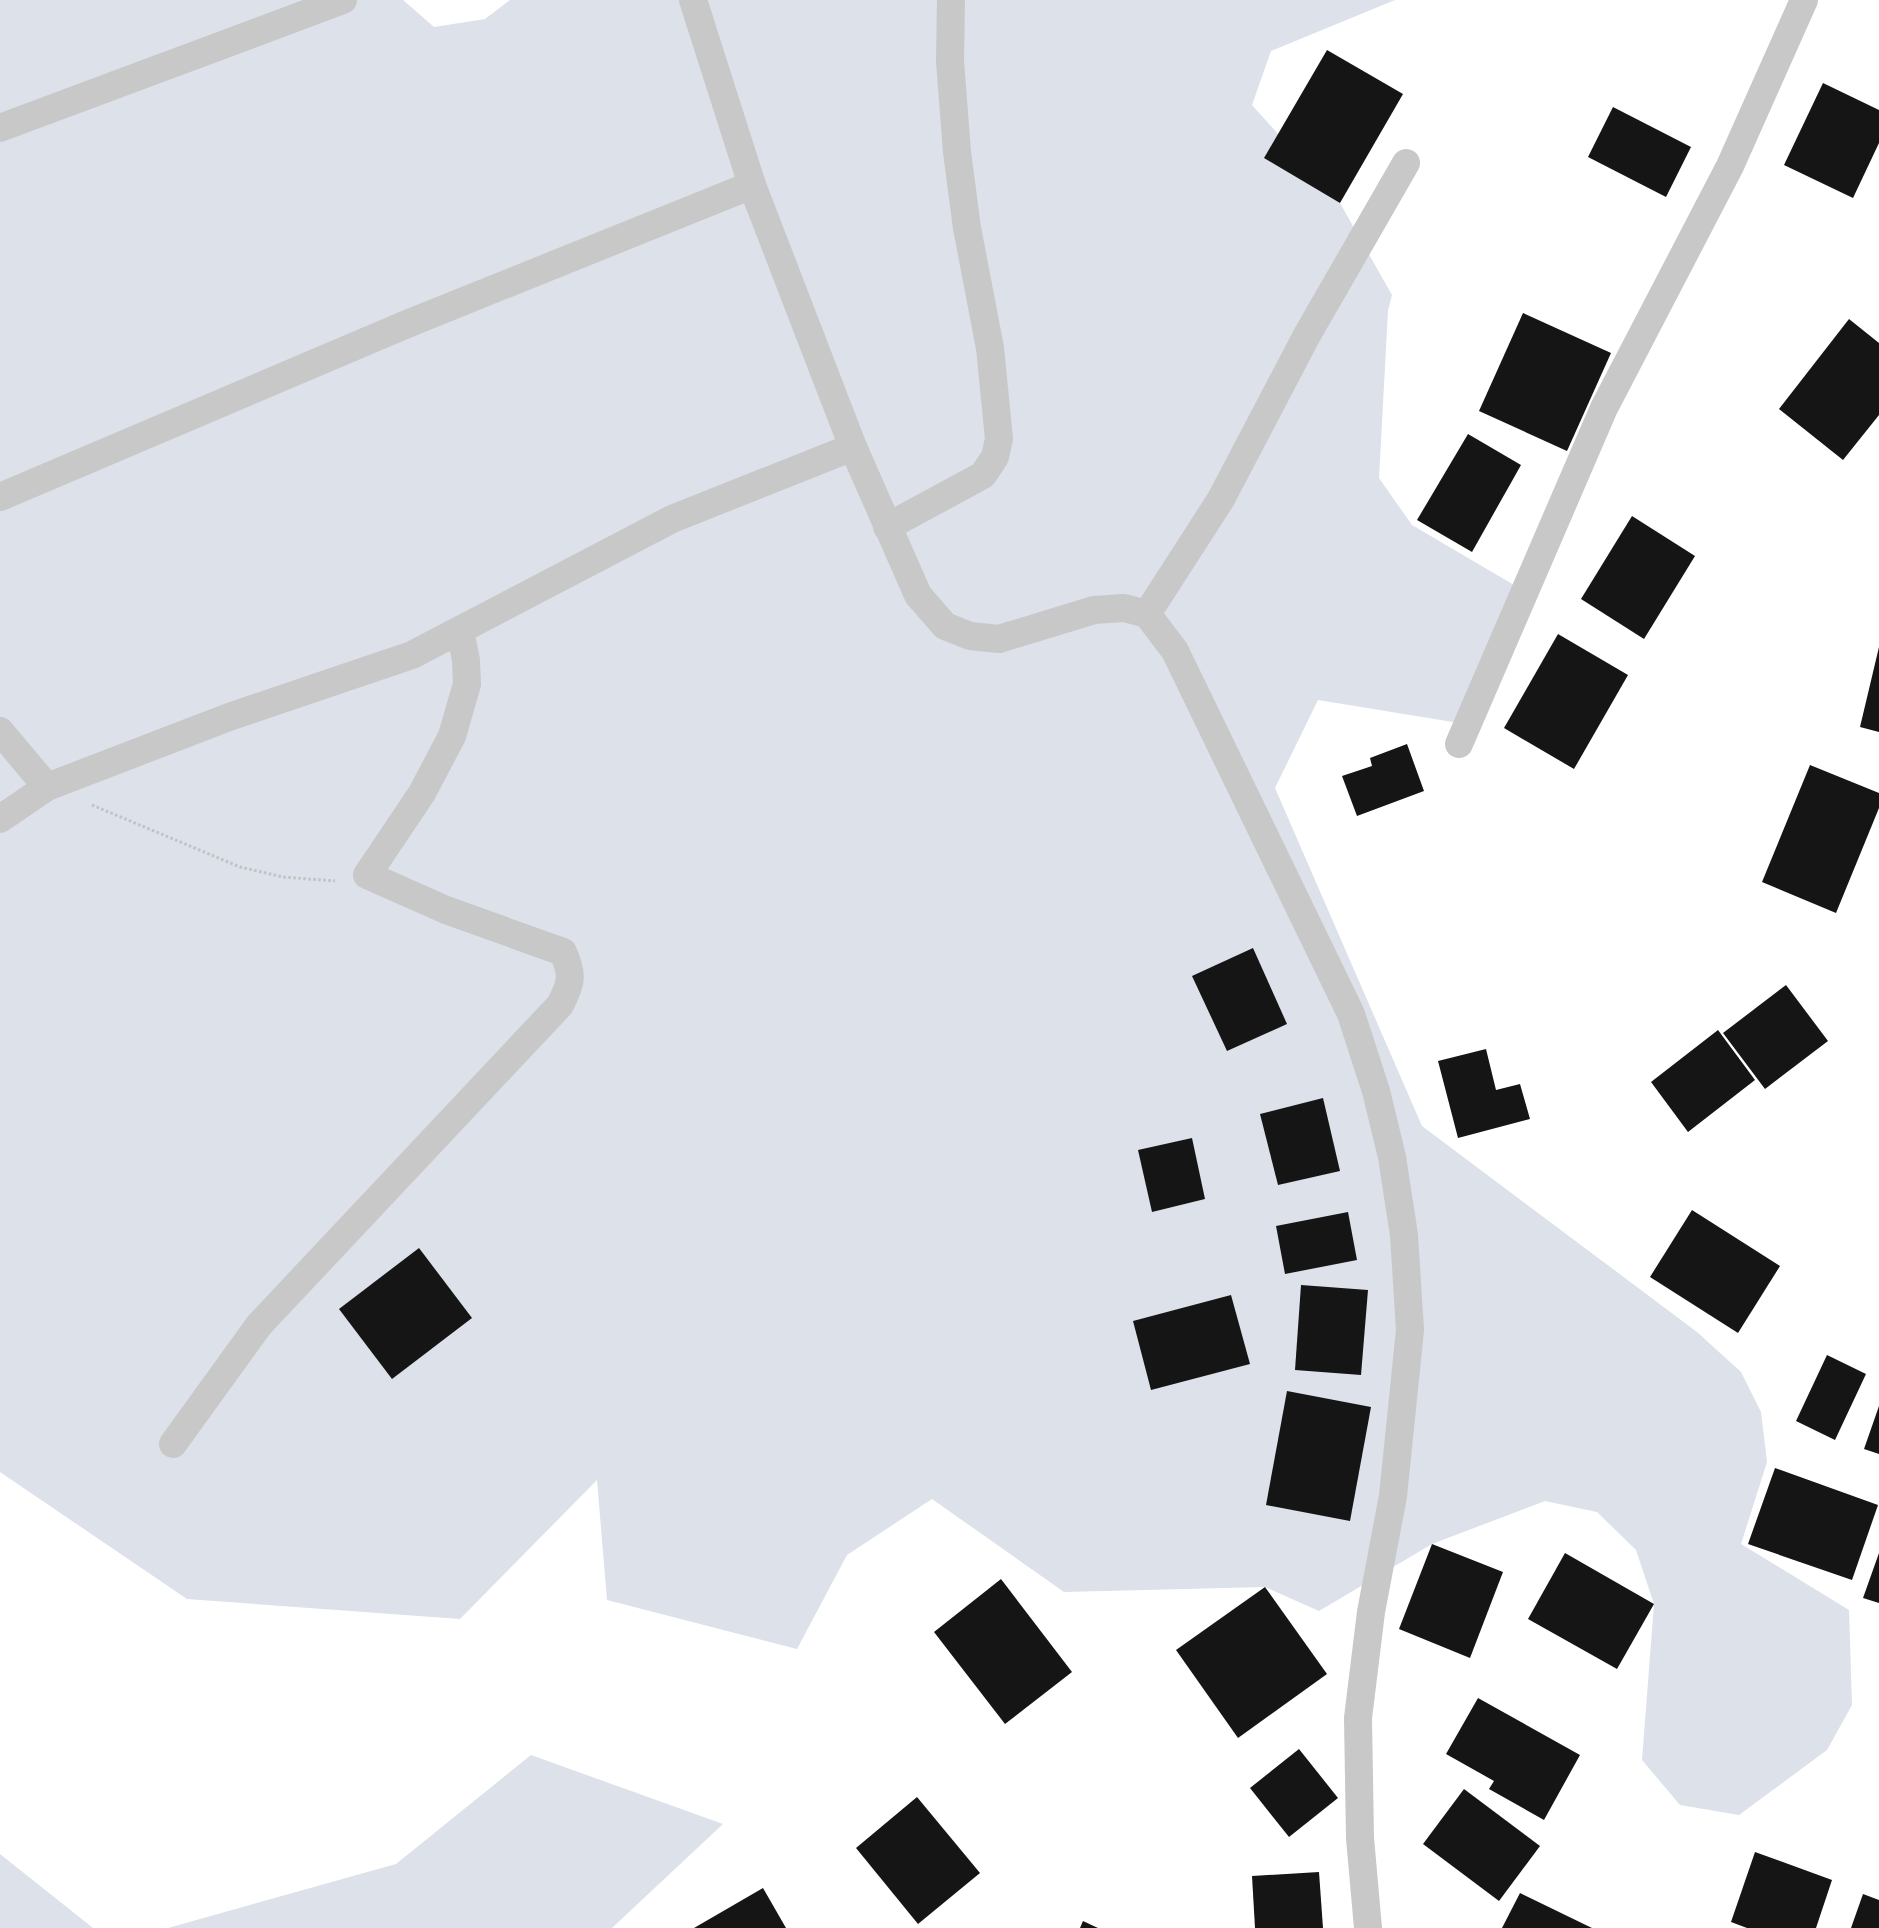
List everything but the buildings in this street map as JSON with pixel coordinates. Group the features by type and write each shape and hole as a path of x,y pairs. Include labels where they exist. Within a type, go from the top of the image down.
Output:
{"street":[{"path":"0,128 342,0"},
{"path":"693,0 752,185 853,447 918,595 945,626 970,636 999,639 1094,610 1124,608 1147,614 1175,651 1351,1014 1376,1091 1392,1158 1404,1235 1410,1330 1393,1496 1371,1612 1358,1718 1360,1838 1368,1928"},
{"path":"887,527 983,475 995,457 999,439 990,348 967,228 957,152 950,61 951,0"},
{"path":"1459,744 1604,408 1730,166 1804,0"},
{"path":"1147,614 1221,499 1307,336 1406,163"},
{"path":"0,497 407,324 752,185"},
{"path":"0,819 47,787 229,717 412,655 672,519 853,447"},
{"path":"173,1444 260,1325 560,1005 569,988 571,970 563,952 446,910 367,875 422,793 452,736 468,684 466,660 460,631"},
{"path":"0,731 47,787"}],"path":[{"path":"47,787 166,834 240,867 283,877 331,882 367,875"}],"shaded area":[{"path":"0,0 403,0 434,27 485,19 510,0 1395,0 1271,51 1252,105 1340,203 1392,295 1388,311 1379,478 1412,525 1514,585 1459,723 1318,700 1275,788 1422,1126 1697,1332 1741,1372 1761,1412 1767,1462 1741,1544 1849,1610 1852,1705 1827,1750 1739,1815 1680,1805 1642,1760 1654,1604 1636,1550 1597,1512 1545,1501 1432,1544 1319,1611 1265,1587 1064,1592 932,1499 847,1555 797,1649 607,1600 597,1480 460,1619 187,1599 0,1472"},
{"path":"531,1755 723,1824 612,1928 168,1928 396,1864"},
{"path":"0,1854 93,1928 0,1928"}]}
